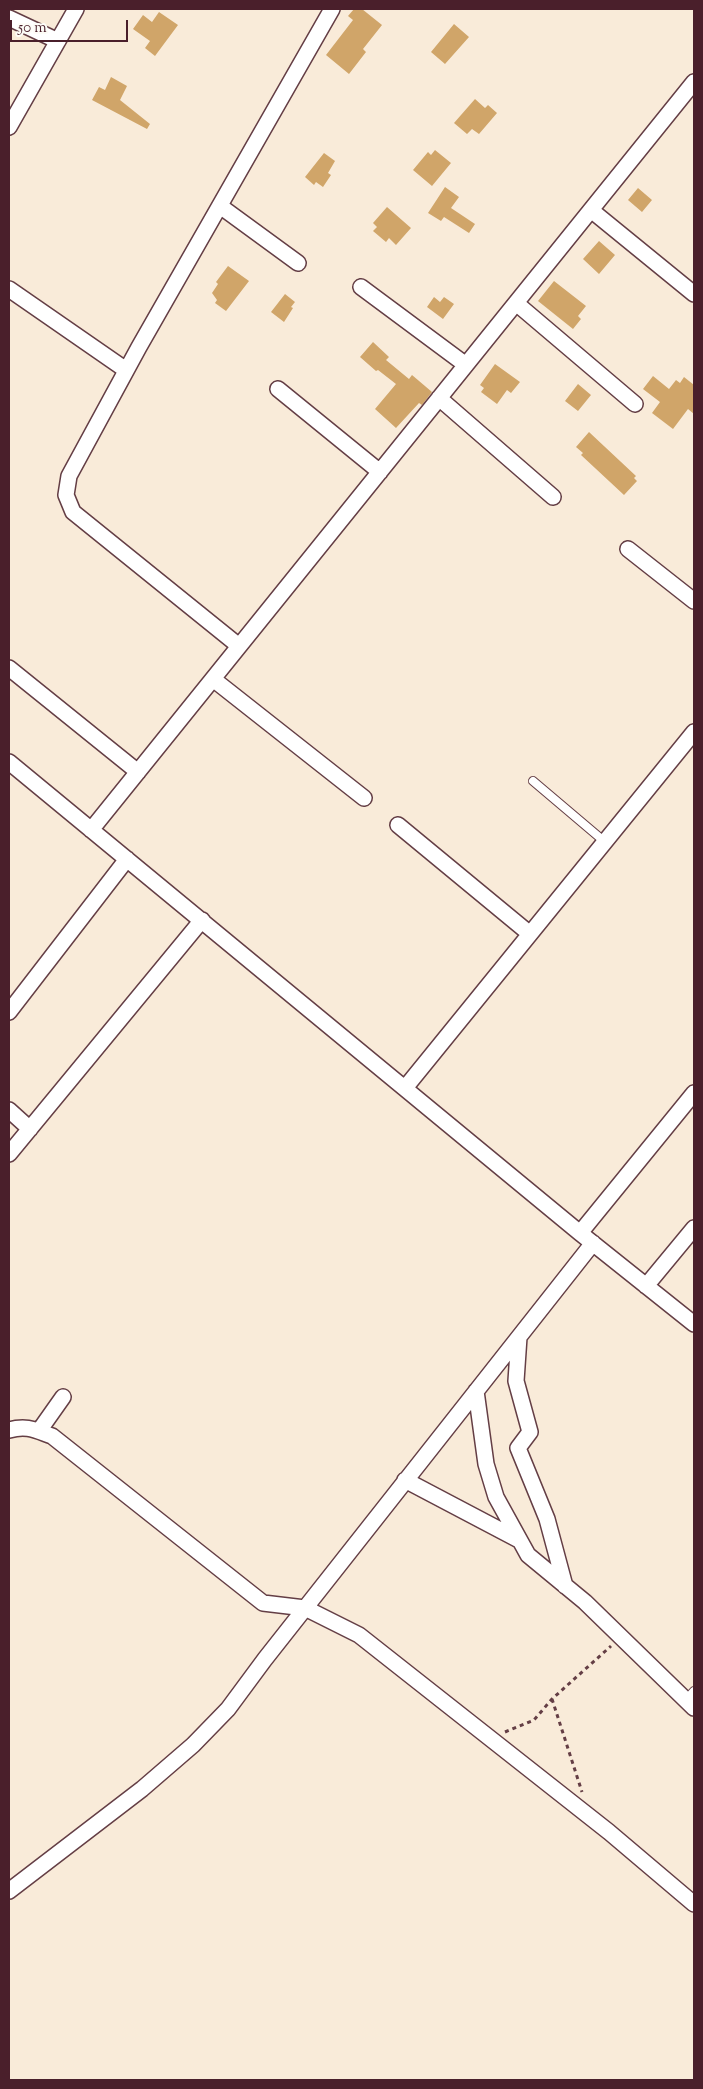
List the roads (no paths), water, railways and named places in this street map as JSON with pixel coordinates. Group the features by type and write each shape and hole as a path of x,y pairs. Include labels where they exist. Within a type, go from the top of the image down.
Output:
{"street":[{"path":"9,127 76,9"},
{"path":"239,646 73,512 66,495 68,476 126,370 332,9"},
{"path":"9,18 58,40"},
{"path":"91,830 694,82"},
{"path":"220,206 298,263"},
{"path":"591,210 694,294"},
{"path":"361,287 466,365"},
{"path":"9,289 126,370"},
{"path":"516,303 635,404"},
{"path":"278,389 380,472"},
{"path":"439,398 553,497"},
{"path":"628,549 694,601"},
{"path":"9,668 138,772"},
{"path":"212,679 364,798"},
{"path":"405,1088 694,732"},
{"path":"9,762 580,1233 694,1324"},
{"path":"398,825 530,934"},
{"path":"9,1012 127,859"},
{"path":"9,1154 202,920"},
{"path":"580,1233 694,1093"},
{"path":"9,1110 30,1129"},
{"path":"646,1286 694,1228"},
{"path":"9,1891 142,1789 193,1745 228,1709 405,1480 593,1243"},
{"path":"519,1337 516,1381 530,1432 518,1448 547,1519 565,1586"},
{"path":"476,1391 486,1464 496,1497 528,1555 585,1602 691,1700"},
{"path":"39,1431 63,1397"},
{"path":"13,1425 52,1436 262,1603 305,1608 359,1634 589,1816 694,1904"},
{"path":"405,1480 519,1540"}],"lane":[{"path":"533,781 605,842"}]}
